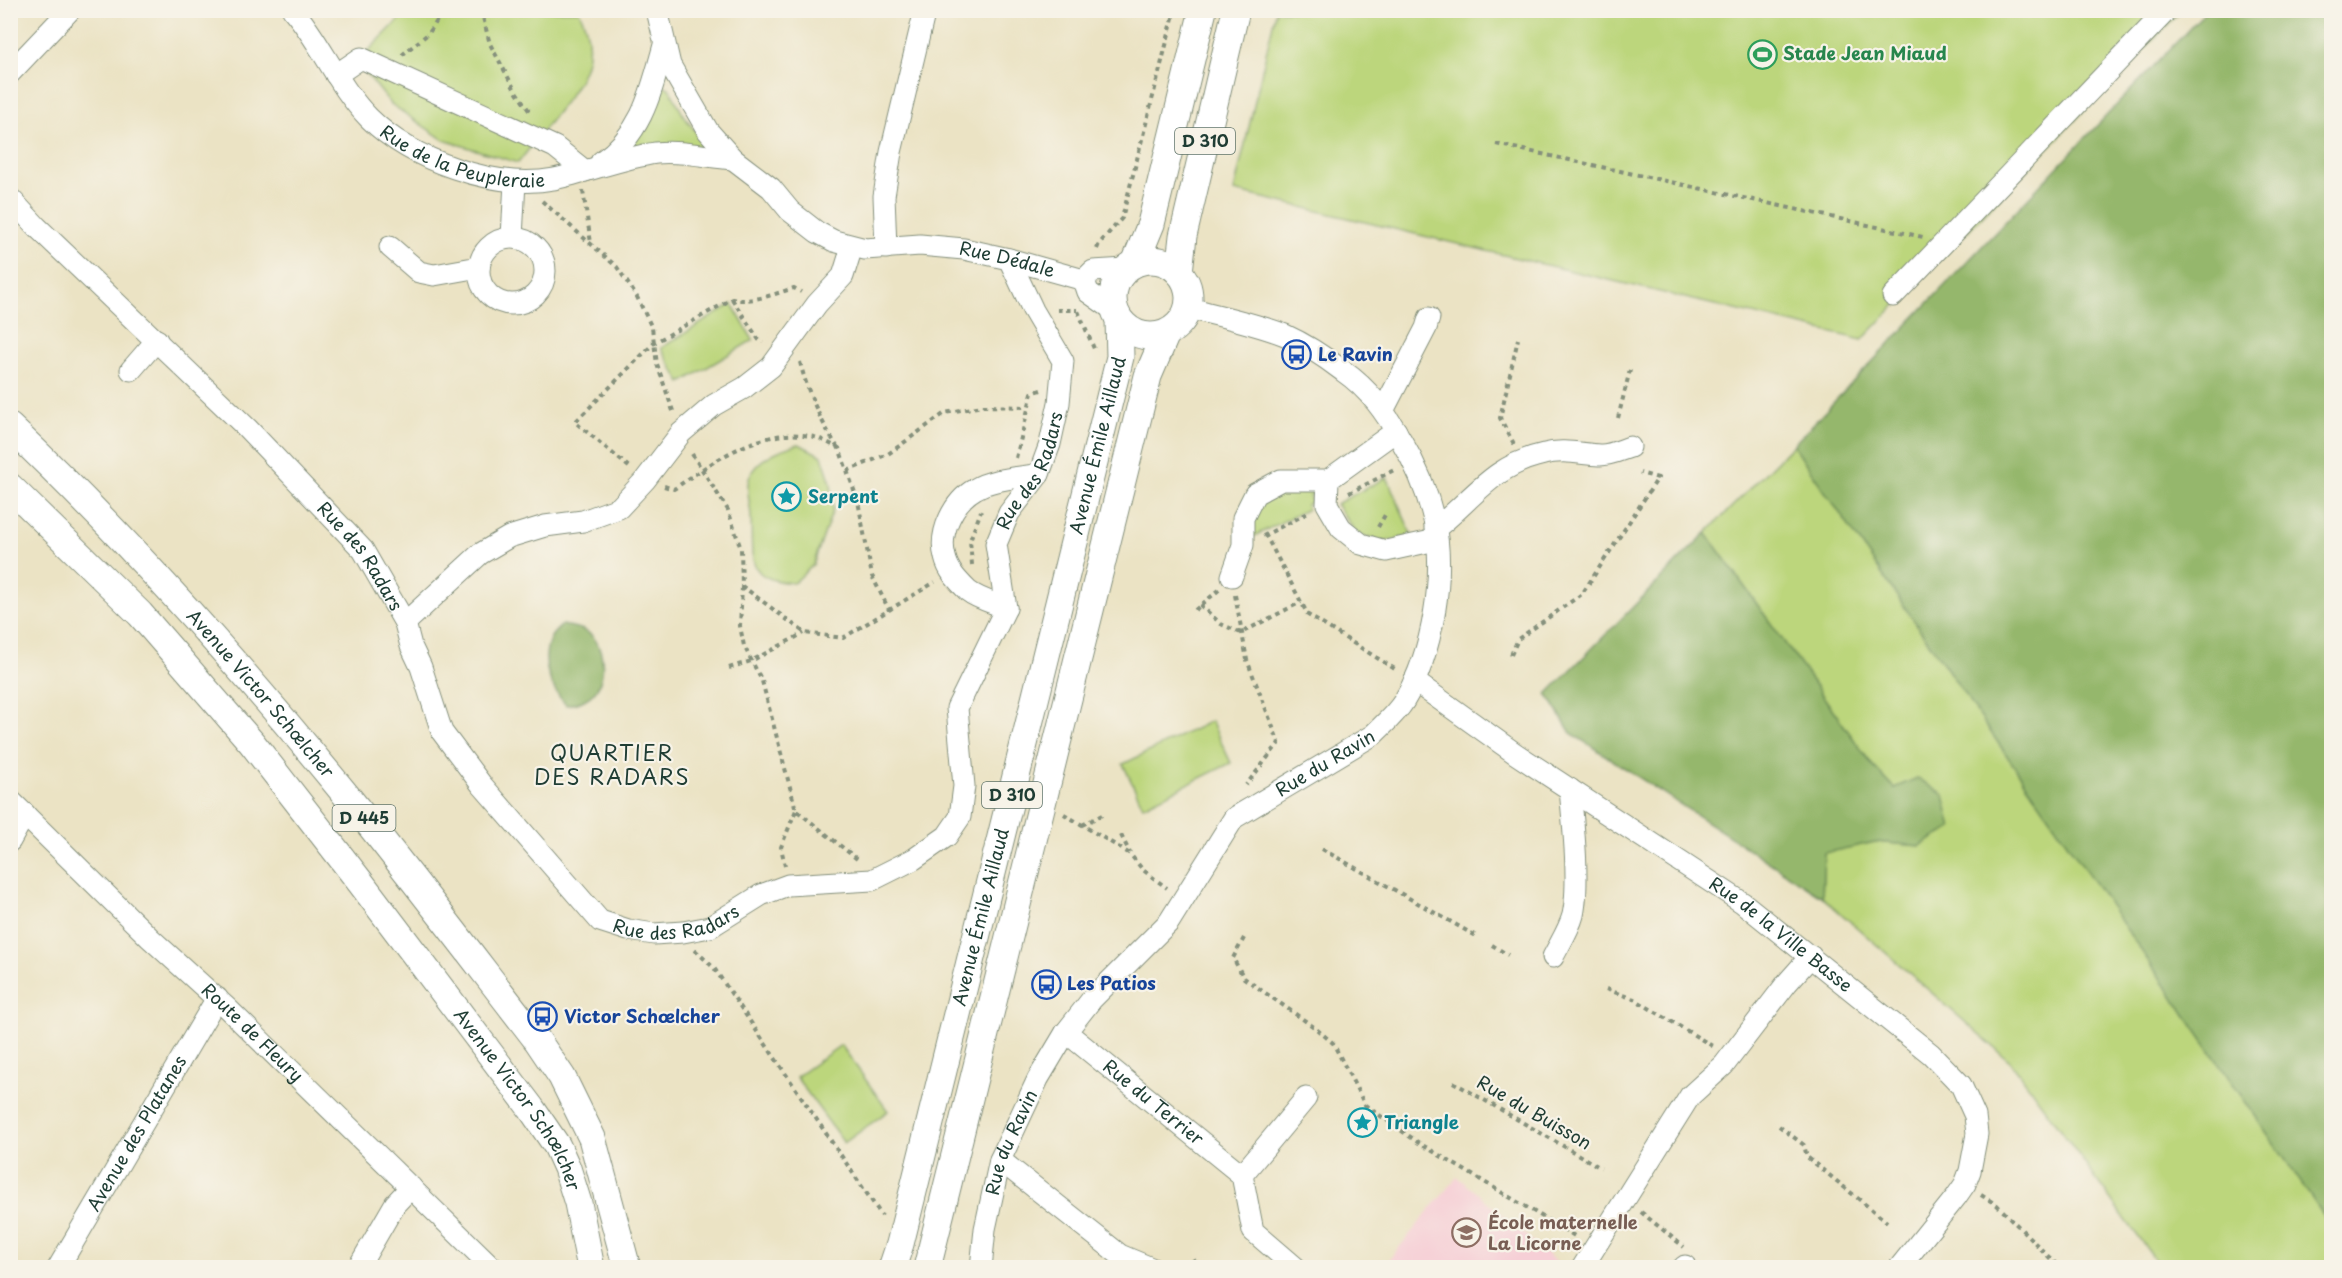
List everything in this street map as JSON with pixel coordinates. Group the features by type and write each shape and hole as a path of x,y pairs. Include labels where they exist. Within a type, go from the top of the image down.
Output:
{"main road":[{"name":"D 310","path":"1130,266 1151,224 1203,10"},
{"name":"D 310","path":"1179,272 1183,236 1236,10"},
{"path":"1147,260 1170,265 1179,272 1186,283 1189,295 1188,308 1176,327 1166,334 1154,337 1129,330 1117,316 1114,289 1118,279 1130,266 1147,260"},
{"name":"Avenue Émile Aillaud","path":"892,1268 906,1221 1120,357 1117,316"},
{"name":"Avenue Émile Aillaud","path":"927,1268 1148,376 1166,334"},
{"name":"Avenue Victor Schœlcher","path":"10,427 64,478 223,649 351,801 537,1040 562,1077 592,1138 627,1268"},
{"name":"Avenue Victor Schœlcher","path":"10,487 140,614 252,743 531,1108 557,1146 567,1168 578,1203 591,1268"}],"street":[{"path":"10,73 70,10"},
{"name":"Rue de la Peupleraie","path":"293,10 351,98 369,118 400,144 416,153 462,169 523,182 657,153 733,159"},
{"name":"Rue Dédale","path":"657,10 670,65 708,131 733,159 771,188 802,223 834,241 852,247 886,248 920,244 964,249 1084,280"},
{"path":"886,248 884,196 891,152 926,10"},
{"path":"1893,296 2167,10"},
{"path":"336,75 361,58 555,147 590,168 619,150 637,125 654,82 664,45"},
{"path":"512,237 523,182"},
{"name":"Rue des Radars","path":"10,198 36,226 247,428 363,550 405,624 442,732 481,784 600,921 628,930 654,934 710,927 762,895 788,885 872,880 914,859 947,836 960,817 964,786 957,708 1006,608 996,544 1009,513 1039,474 1050,444 1059,404 1063,361 1033,310 1009,259"},
{"path":"512,237 527,241 539,251 545,266 544,282 534,296 520,303 504,303 490,296 481,283 478,267 484,252 496,241 512,237"},
{"path":"390,247 419,272 434,275 478,267"},
{"path":"405,624 450,580 490,548 509,537 545,526 584,521 619,508 645,480 681,433 714,405 744,388 771,368 817,304 843,276 852,247"},
{"path":"1117,316 1088,292 1084,280 1093,272 1130,266"},
{"name":"Rue du Ravin","path":"981,1268 985,1229 1000,1160 1038,1079 1066,1032 1092,999 1169,922 1234,818 1373,735 1403,703 1427,646 1435,609 1438,558 1436,534 1424,485 1413,460 1384,409 1345,371 1285,336 1226,317 1188,308"},
{"path":"1384,409 1429,318"},
{"path":"131,370 157,340"},
{"path":"1232,576 1243,545 1243,518 1255,494 1281,480 1328,480 1396,431"},
{"path":"1328,480 1327,504 1341,528 1361,544 1386,551 1436,534 1481,485 1508,466 1545,453 1581,452 1601,456 1630,447"},
{"path":"1006,608 970,593 952,574 944,555 946,529 961,499 976,488 993,482 1039,474"},
{"name":"Rue de la Ville Basse","path":"1414,681 1444,705 1743,903 1930,1054 1961,1085 1975,1116 1977,1134 1965,1184 1899,1268"},
{"path":"1553,957 1568,930 1573,914 1574,864 1570,789"},
{"path":"10,841 18,807"},
{"name":"Route de Fleury","path":"18,807 150,938 217,998 493,1268"},
{"path":"1582,1268 1690,1096 1729,1058 1787,983 1811,957"},
{"name":"Avenue des Platanes","path":"58,1268 217,998"},
{"name":"Rue du Terrier","path":"1066,1032 1242,1175"},
{"path":"1296,1268 1252,1231 1242,1175 1306,1098"},
{"path":"1000,1160 1120,1255 1151,1268"},
{"path":"358,1268 396,1204 411,1187"}],"path":[{"path":"376,66 405,54 429,33 444,10"},
{"path":"481,10 490,44 515,90 555,147"},
{"path":"580,14 587,10"},
{"path":"1496,144 1945,241"},
{"path":"590,168 583,196 591,244"},
{"path":"523,182 617,267 637,297 652,328 657,364 681,433 700,470 728,510 741,549 740,626 744,646 766,691 796,810 781,847 788,885"},
{"path":"817,304 794,288 760,298 742,301 732,299 654,343 575,422 645,480 674,489 700,470 770,437 793,435 817,438 839,448"},
{"path":"732,299 759,340 788,346 820,420 839,448 858,501 872,576 889,610"},
{"path":"1518,339 1500,418 1511,436 1521,461"},
{"path":"1618,418 1632,366"},
{"path":"847,471 888,454 945,413 982,406 1027,407"},
{"path":"1256,539 1413,460"},
{"path":"1511,655 1518,639 1582,594 1658,478 1640,473"},
{"path":"1265,534 1308,615 1414,681"},
{"path":"742,586 805,633 843,638 944,576 952,574"},
{"path":"1195,610 1232,576"},
{"path":"1232,576 1247,660 1279,743 1243,788"},
{"path":"1241,633 1302,602"},
{"path":"1200,605 1221,624 1241,633"},
{"path":"729,668 751,661 805,633"},
{"path":"796,810 858,861 872,880"},
{"path":"1061,812 1130,854"},
{"path":"1082,825 1102,815"},
{"path":"1121,835 1130,854 1143,870 1183,900"},
{"path":"1322,849 1476,936"},
{"path":"683,932 695,950 714,968 886,1221"},
{"path":"1244,938 1233,958 1244,978 1333,1043 1365,1105 1419,1143 1595,1248"},
{"path":"1492,945 1508,955"},
{"path":"1606,989 1634,999 1695,1034 1729,1058"},
{"name":"Rue du Buisson","path":"1453,1082 1601,1168"},
{"path":"1779,1126 1804,1145 1807,1157 1887,1222"},
{"path":"1965,1184 1997,1205 2060,1268"},
{"path":"1624,1198 1694,1254 1684,1267"},
{"path":"1187,1268 1194,1260 1203,1268"}],"shaded area":[{"name":"École maternelle La Licorne","path":"1457,1177 1476,1192 1562,1267 1383,1267"}],"green space":[{"path":"2207,10 2331,11 2331,1226 1793,445"},
{"path":"408,11 579,11 588,41 585,66 565,103 518,163 444,140 391,104 357,62"},
{"path":"1276,11 2181,11 1862,340 1234,191"},
{"path":"662,85 669,88 684,116 702,140 700,148 632,149 630,142"},
{"path":"732,304 753,340 681,383 661,348"},
{"path":"799,444 822,456 831,483 833,510 813,565 794,583 766,577 754,564 748,489 750,477 760,463 783,449"},
{"path":"1793,445 2331,1226 2331,1267 2160,1267 2011,1062 1822,897 1824,853 1875,842 1920,846 1894,788 1873,766 1706,533"},
{"path":"1387,477 1412,536 1383,542 1357,534 1336,504"},
{"path":"1308,485 1314,494 1309,496 1312,502 1306,505 1308,509 1250,538 1249,521 1269,491"},
{"path":"1706,533 1873,766 1894,788 1917,778 1944,795 1952,828 1920,846 1875,842 1824,853 1822,897 1571,733 1547,694"},
{"path":"562,625 579,628 590,634 598,644 602,662 601,680 592,695 582,701 566,705 551,683 546,666 550,639"},
{"path":"1211,721 1231,763 1143,806 1123,764"},
{"path":"841,1045 888,1111 844,1143 796,1077"}],"place":[{"name":"Stade Jean Miaud","path":"1762,54"},
{"name":"Le Ravin","path":"1297,355"},
{"name":"Serpent","path":"787,497"},
{"name":"Les Patios","path":"1046,984"},
{"name":"Victor Schœlcher","path":"543,1017"},
{"name":"Triangle","path":"1363,1123"},
{"name":"École maternelle La Licorne","path":"1467,1233"}],"district":[{"name":"QUARTIER DES RADARS","path":"612,766"}]}
